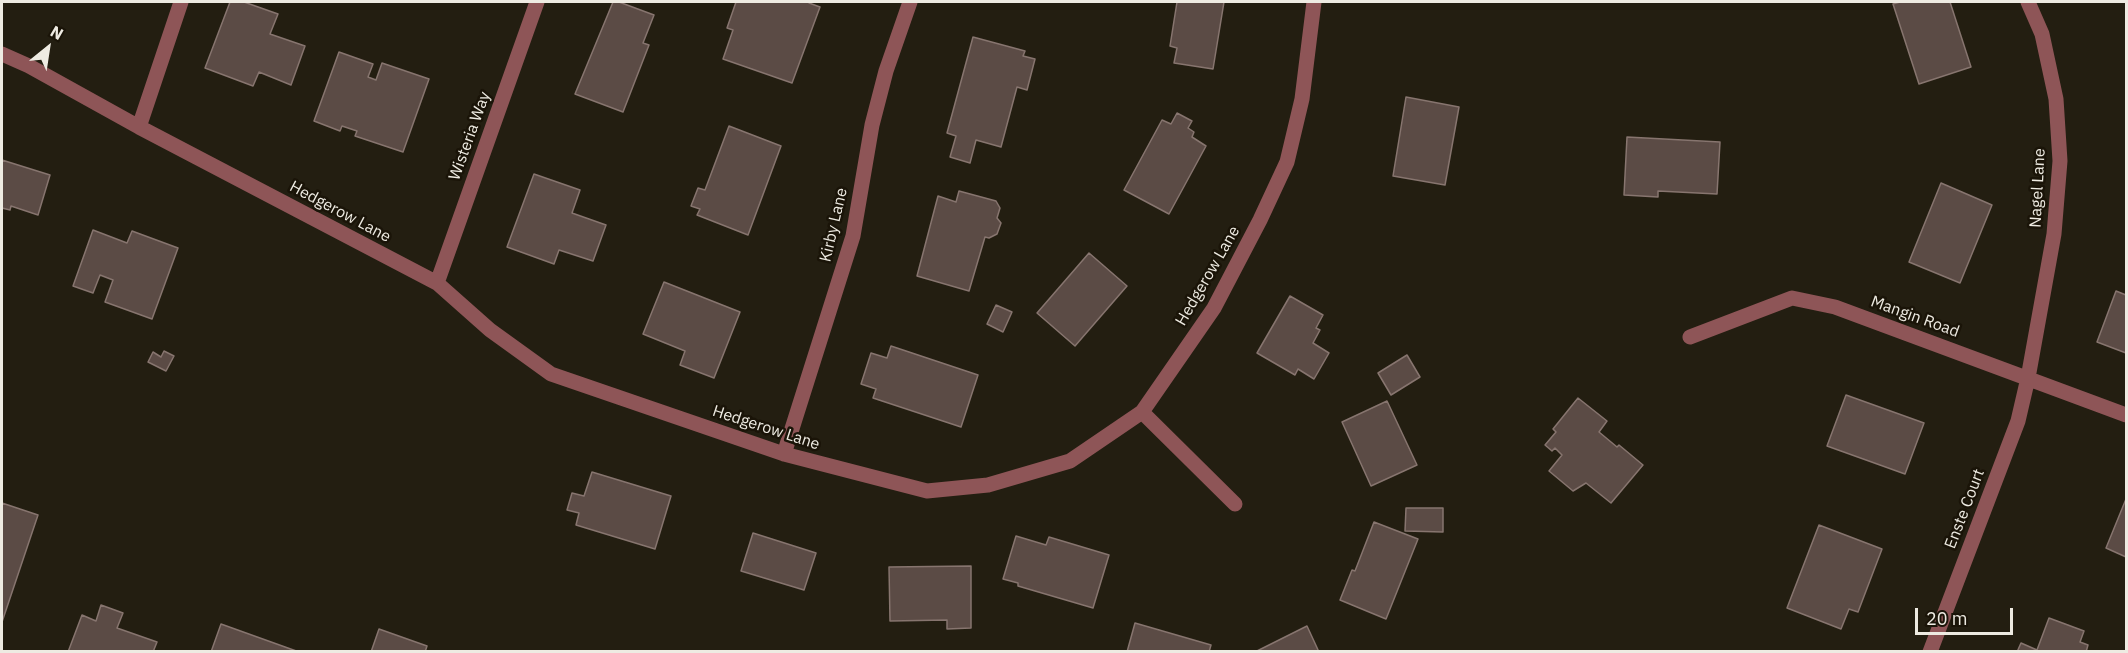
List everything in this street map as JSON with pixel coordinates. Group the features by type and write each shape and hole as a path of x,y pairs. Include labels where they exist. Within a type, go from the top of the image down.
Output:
{"street":[{"path":"139,127 181,2"},
{"name":"Wisteria Way","path":"437,282 537,2"},
{"name":"Kirby Lane","path":"784,454 853,236 872,125 886,71 910,2"},
{"name":"Hedgerow Lane","path":"2,54 29,66 139,127 437,282 490,330 551,374 784,454 927,490 988,485 1070,461 1142,412 1214,308 1287,162 1302,99 1314,2"},
{"name":"Nagel Lane","path":"2028,2 2042,34 2056,99 2060,161 2054,234 2028,378"},
{"name":"Mangin Road","path":"1690,337 1792,298 1835,307 2127,415"},
{"name":"Enste Court","path":"1930,651 2018,421 2028,378"},
{"path":"1142,412 1235,504"}],"building":[{"path":"230,2 244,2 278,14 270,34 305,46 291,85 259,72 253,86 205,68"},
{"path":"613,2 619,2 654,15 643,43 649,45 623,112 575,94"},
{"path":"736,2 810,2 820,7 792,83 723,59 733,30 727,28"},
{"path":"1177,2 1224,2 1213,69 1174,63 1177,48 1170,46"},
{"path":"1950,2 1971,67 1919,84 1893,4"},
{"path":"973,37 1025,51 1023,56 1035,59 1027,90 1017,87 1001,147 976,140 970,163 950,157 956,136 947,133"},
{"path":"339,52 373,64 368,77 376,80 382,63 429,79 403,152 355,136 357,131 342,126 340,131 314,121"},
{"path":"1406,97 1459,107 1445,185 1393,176"},
{"path":"1177,113 1192,121 1188,128 1194,132 1192,137 1206,146 1169,214 1124,190 1162,120 1171,124"},
{"path":"729,126 781,146 748,235 697,215 700,209 691,206 698,188 705,190"},
{"path":"1627,137 1720,142 1717,194 1658,191 1658,197 1624,195"},
{"path":"2,160 50,175 38,215 11,206 10,210 2,208"},
{"path":"534,174 580,190 572,213 606,225 593,261 559,250 554,264 507,247"},
{"path":"1941,183 1992,205 1960,283 1909,262"},
{"path":"959,191 996,201 1000,208 997,218 1001,223 997,234 989,238 985,237 969,291 917,276 938,196 956,202"},
{"path":"93,230 127,243 132,231 178,248 152,319 105,302 113,280 100,275 93,293 73,286"},
{"path":"1089,253 1127,286 1075,346 1037,313"},
{"path":"664,282 740,312 714,378 680,365 685,351 643,334"},
{"path":"2116,291 2126,295 2126,353 2097,342"},
{"path":"1290,296 1323,315 1316,328 1320,330 1313,343 1329,353 1314,379 1298,369 1295,375 1257,353"},
{"path":"996,305 1012,312 1003,332 987,324"},
{"path":"891,346 978,375 961,427 873,398 876,389 861,384 871,353 887,358"},
{"path":"164,351 174,356 166,371 148,362 153,352 161,357"},
{"path":"1407,355 1420,377 1391,395 1378,373"},
{"path":"1846,395 1924,423 1905,474 1827,446"},
{"path":"1578,398 1607,421 1599,432 1643,465 1611,503 1586,483 1573,491 1549,471 1562,455 1555,448 1552,451 1545,445 1556,432 1553,429"},
{"path":"1387,401 1417,465 1371,486 1342,422"},
{"path":"592,472 671,496 655,549 576,525 579,513 567,510 572,493 584,496"},
{"path":"2126,499 2126,557 2106,548"},
{"path":"2,503 38,515 2,622"},
{"path":"1406,508 1443,508 1443,532 1405,531"},
{"path":"1374,522 1418,539 1386,619 1340,600 1352,570 1355,571"},
{"path":"1819,525 1882,549 1858,612 1849,609 1841,629 1787,608"},
{"path":"753,533 816,553 804,590 741,571"},
{"path":"1016,536 1046,545 1049,537 1109,555 1093,608 1018,586 1018,583 1003,579"},
{"path":"971,566 971,628 947,629 947,620 890,621 889,567"},
{"path":"101,605 123,613 117,628 157,642 153,652 68,652 82,615 96,621"},
{"path":"2049,618 2084,631 2080,642 2088,645 2086,652 2017,652 2021,643 2037,650"},
{"path":"1135,623 1211,645 1209,652 1127,652"},
{"path":"221,624 299,652 211,652"},
{"path":"1307,626 1319,652 1255,652"},
{"path":"379,629 427,646 425,652 371,652"}]}
